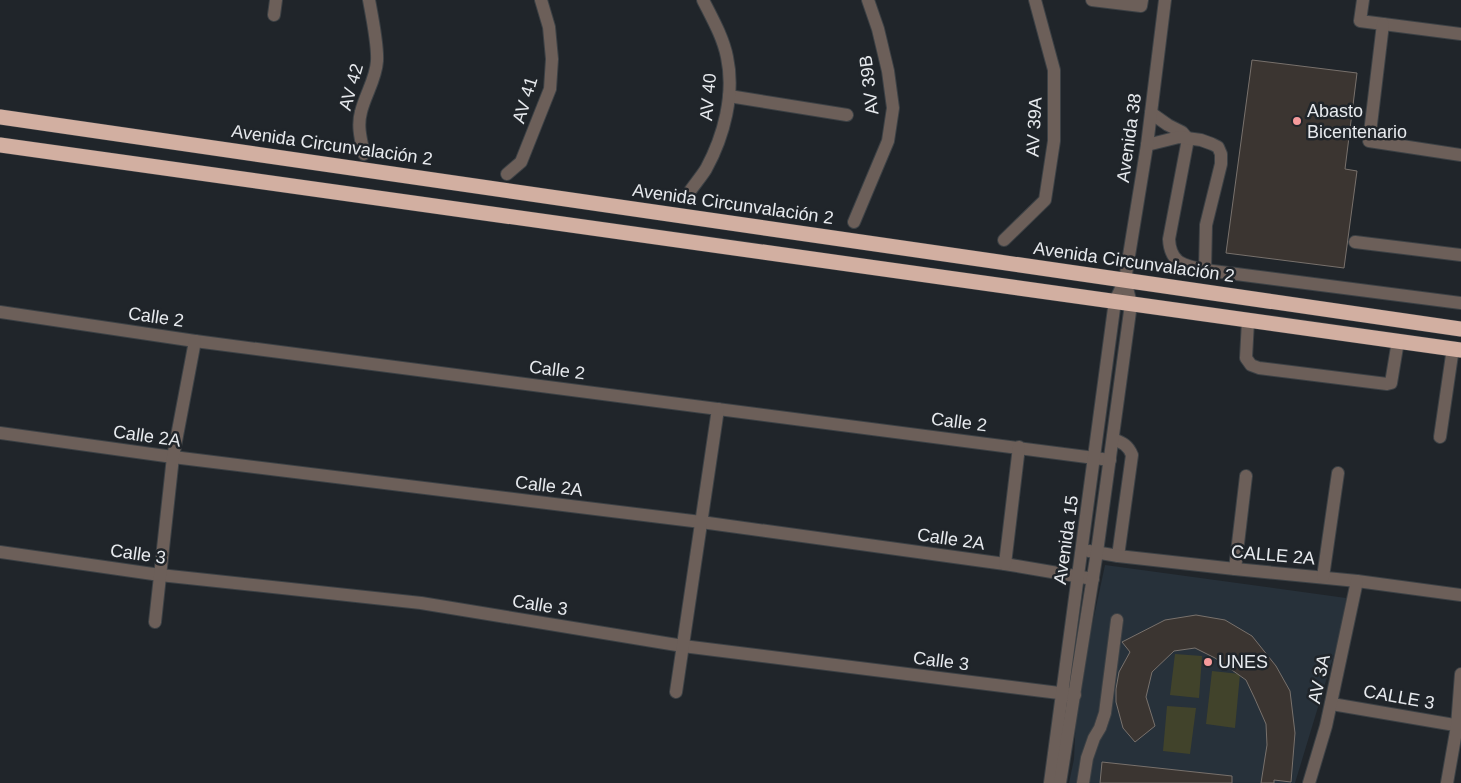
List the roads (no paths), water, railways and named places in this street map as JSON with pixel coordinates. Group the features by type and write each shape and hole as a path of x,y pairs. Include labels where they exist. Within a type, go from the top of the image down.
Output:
{"highway":[{"name":"Avenida Circunvalación 2","path":"0,117 1461,329"},
{"path":"0,144 1457,349"}],"street":[{"path":"274,15 276,0"},
{"name":"AV 42","path":"364,154 358,130 360,112 369,90 377,61 375,36 368,0"},
{"name":"AV 41","path":"507,174 521,162 550,89 552,59 549,27 541,0"},
{"name":"AV 40","path":"688,194 706,170 721,137 730,84 727,56 703,0"},
{"name":"AV 39B","path":"854,222 888,141 894,108 880,38 868,0"},
{"name":"AV 39A","path":"1004,240 1045,200 1054,141 1054,70 1035,0"},
{"path":"1092,0 1141,6 1142,0"},
{"name":"Avenida 38","path":"1115,301 1125,280 1147,145 1165,0"},
{"path":"1363,0 1360,21 1461,34"},
{"path":"1383,24 1369,141 1461,155"},
{"path":"729,96 846,115"},
{"path":"1151,113 1182,132 1188,139"},
{"path":"1147,145 1179,137 1201,140 1218,147 1221,154 1221,164 1206,225 1205,270"},
{"path":"1188,139 1169,239 1170,249 1175,258 1194,268 1205,270 1461,302"},
{"path":"1355,242 1461,255"},
{"name":"Avenida 38","path":"1125,280 1131,304"},
{"name":"Avenida 15","path":"1060,783 1078,576 1115,301"},
{"name":"Avenida 15","path":"1050,783 1093,579 1131,304"},
{"name":"Calle 2","path":"0,312 195,341 1110,460"},
{"path":"1248,321 1246,358 1251,366 1268,369 1387,384 1391,383 1398,341"},
{"path":"155,622 173,458 195,341"},
{"path":"1440,437 1457,349"},
{"path":"676,692 718,409"},
{"name":"Calle 2A","path":"0,433 173,458 701,522 1005,564 1093,579"},
{"path":"1113,438 1129,448 1132,456 1118,556"},
{"path":"1005,564 1019,447"},
{"path":"1323,577 1338,473"},
{"path":"1235,569 1246,476"},
{"name":"CALLE 2A","path":"1082,550 1118,556 1323,577 1461,595"},
{"name":"Calle 3","path":"0,552 160,574 421,603 684,646 1069,694"},
{"name":"AV 3A","path":"1309,783 1332,704 1357,581"},
{"path":"1083,783 1087,758 1105,713 1117,620"},
{"path":"1447,783 1459,726 1461,674"},
{"name":"CALLE 3","path":"1332,704 1459,726"}],"place":[{"name":"Abasto Bicentenario","path":"1297,121"},
{"name":"UNES","path":"1208,662"}]}
